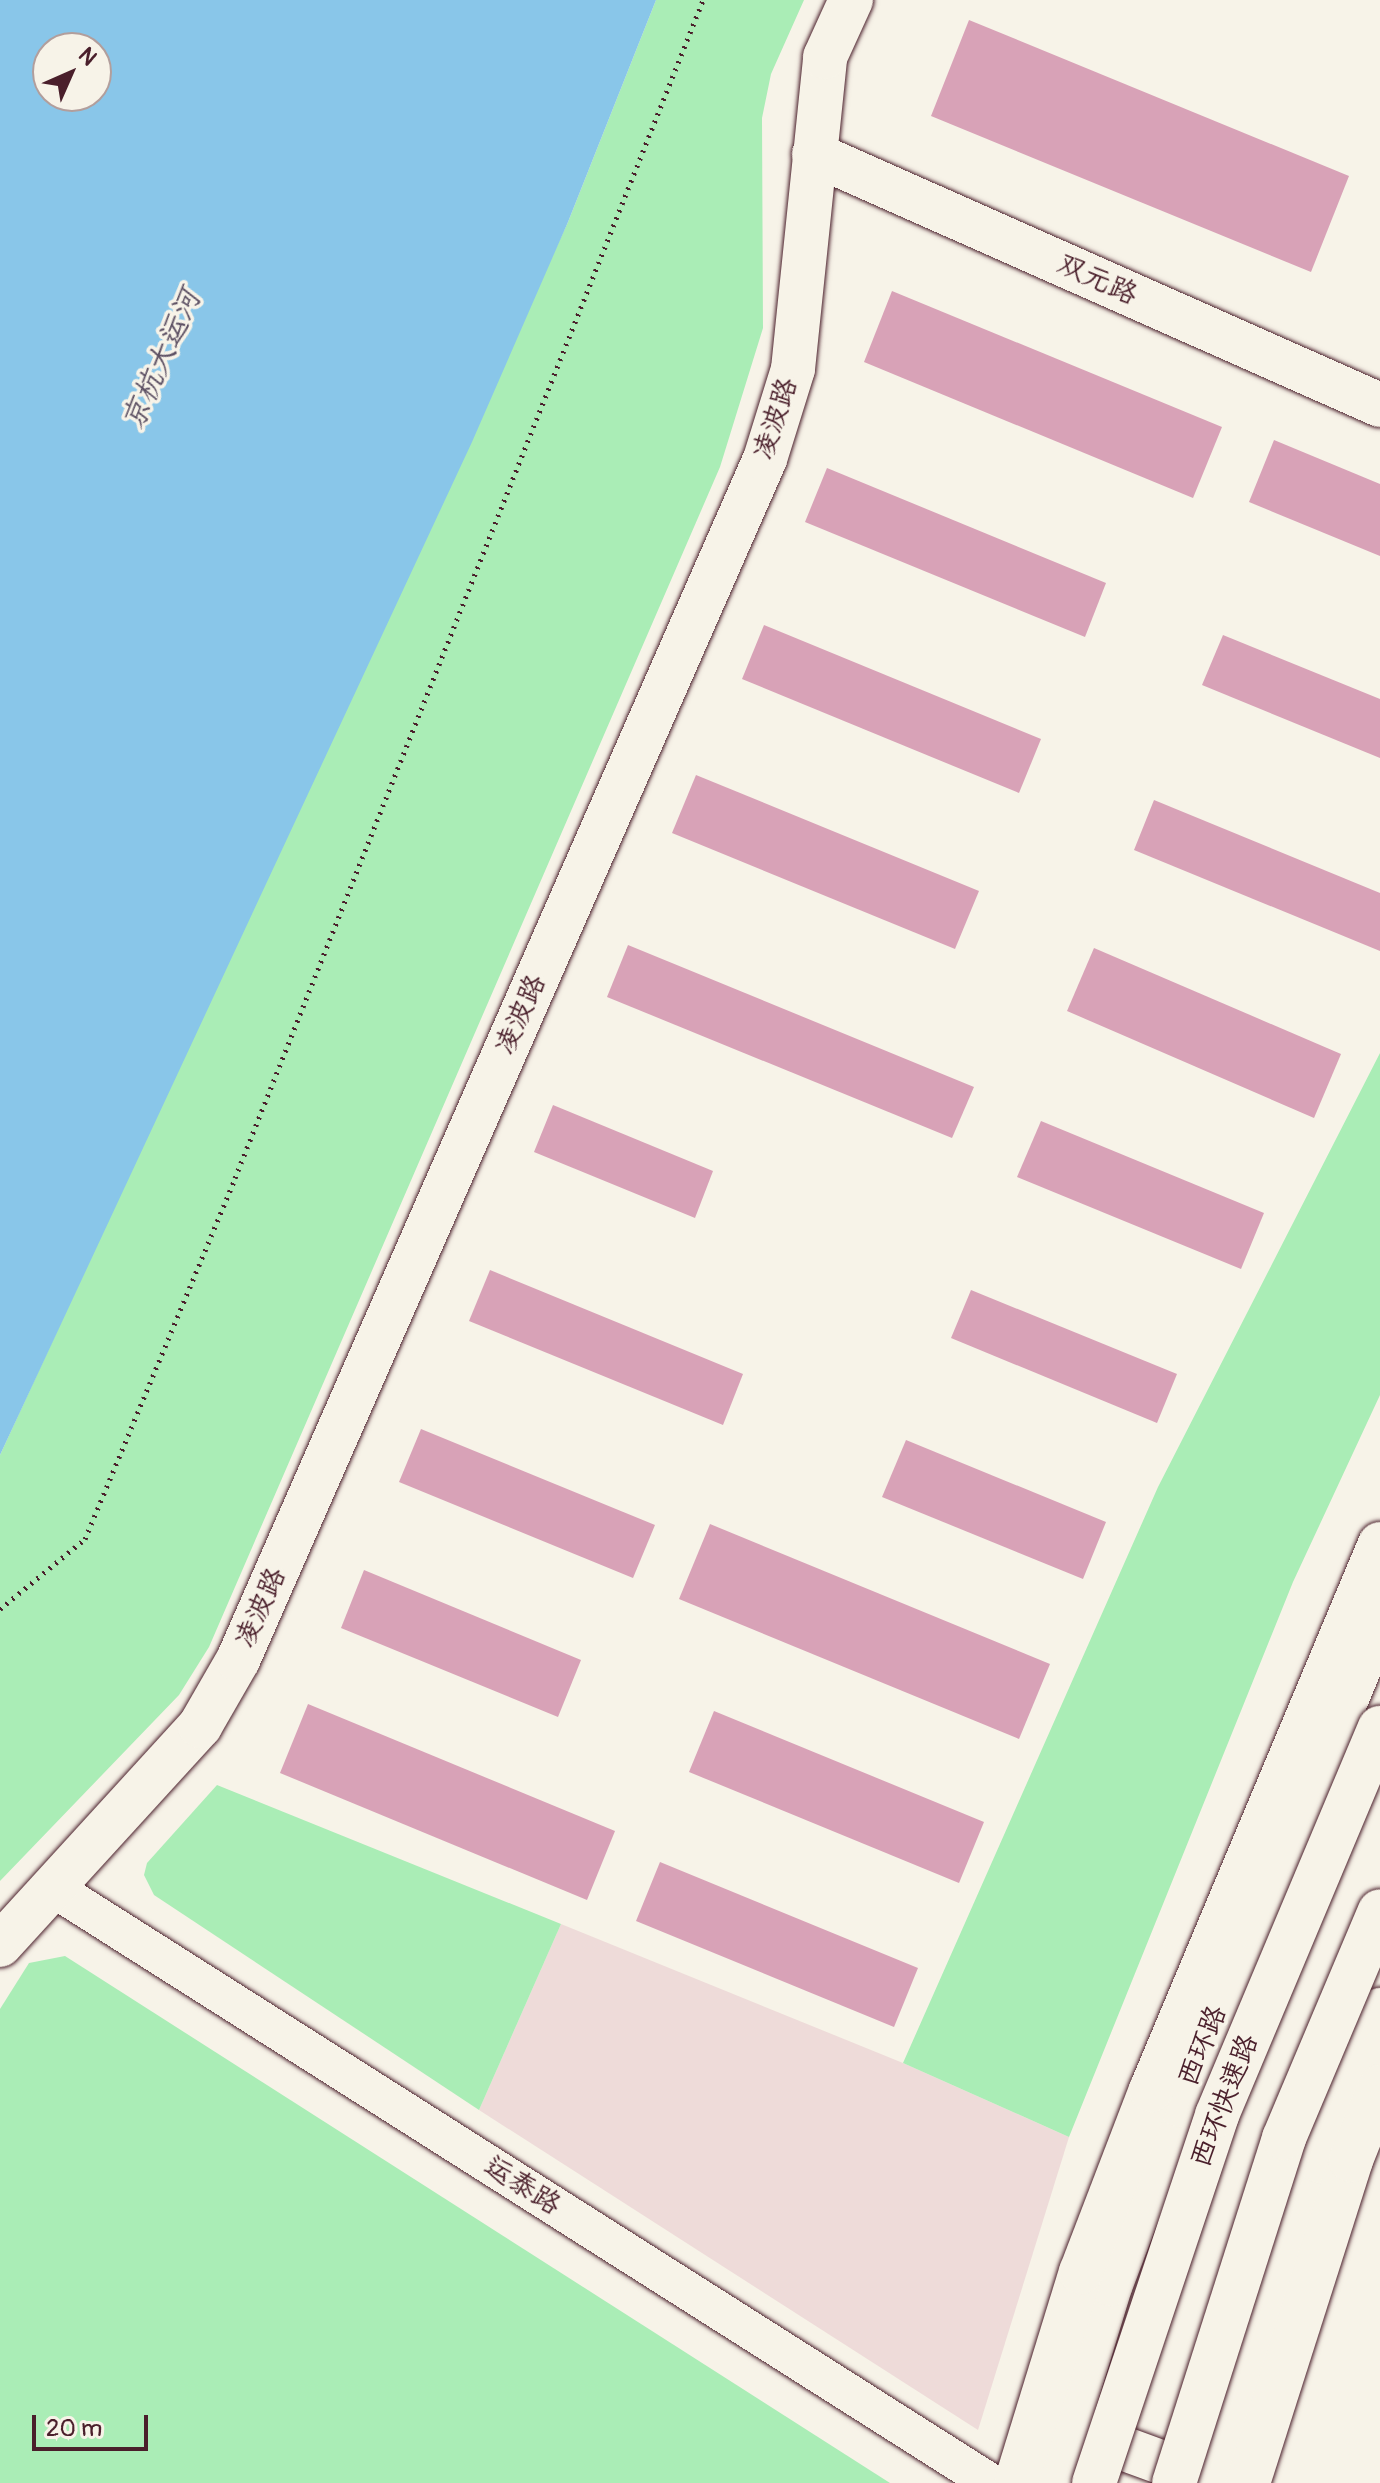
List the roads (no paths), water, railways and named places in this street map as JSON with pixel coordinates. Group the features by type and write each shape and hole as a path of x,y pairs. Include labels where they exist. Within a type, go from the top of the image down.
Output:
{"main road":[{"name":"凌波路","path":"0,1945 200,1726 257,1616 765,459 793,369 825,57 851,0"},
{"name":"双元路","path":"814,154 1380,405"},
{"path":"1016,2483 1081,2272 1151,2090 1380,1544"},
{"name":"西环路","path":"1050,2483 1111,2284 1179,2105 1380,1618"},
{"name":"西环快速路","path":"1094,2483 1217,2115 1380,1728"},
{"path":"1174,2483 1284,2138 1380,1911"},
{"path":"1067,2427 1216,2483 1319,2161 1380,2010"},
{"path":"1248,2483 1351,2160 1380,2087"}],"street":[{"name":"运泰路","path":"53,1888 991,2483"}],"water":[{"name":"京杭大运河","path":"0,0 656,0 568,222 472,442 0,1455"}]}
